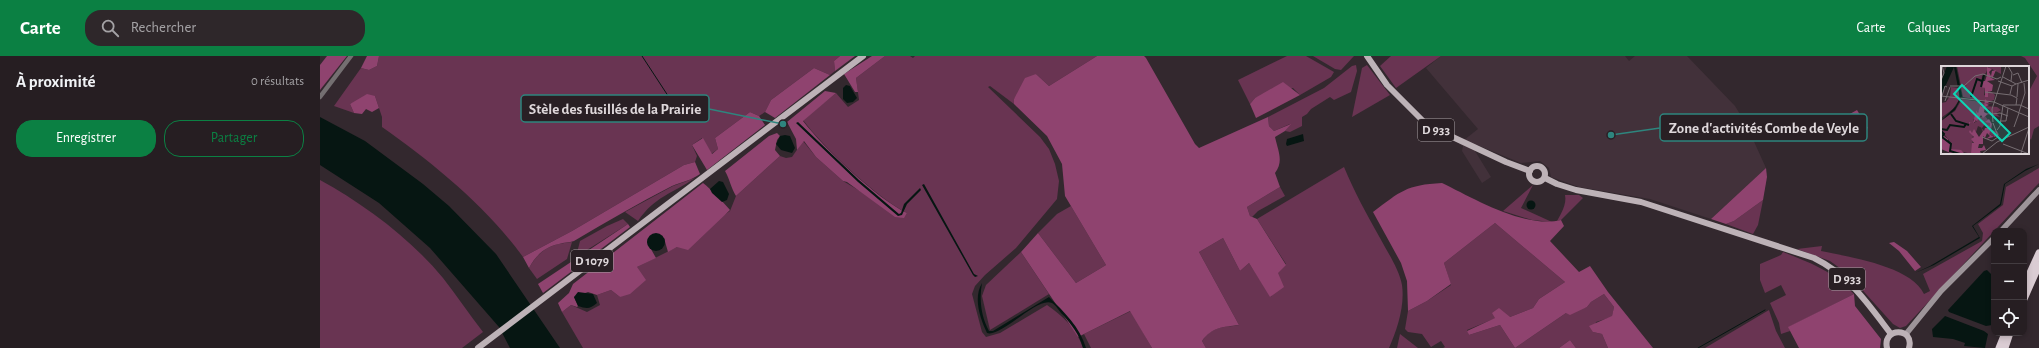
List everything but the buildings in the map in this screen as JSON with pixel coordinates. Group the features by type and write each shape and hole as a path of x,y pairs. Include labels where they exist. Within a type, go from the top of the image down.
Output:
{"highway":[{"path":"2027,279 2039,253"},
{"path":"2027,292 2039,265"},
{"path":"1999,348 2004,336"},
{"path":"2005,348 2009,336"}],"main road":[{"name":"D 1079","path":"478,348 863,56"},
{"name":"D 933","path":"1367,56 1387,84 1427,125 1506,162 1530,171"},
{"path":"1540,166 1545,172 1545,178 1538,183 1533,181 1529,177 1530,171 1534,167 1540,166"},
{"name":"D 933","path":"1545,178 1557,184 1576,190 1641,202 1814,258 1840,273 1862,296 1891,334"},
{"path":"2003,228 2039,190"},
{"path":"1906,334 1942,291 1991,241"},
{"path":"1887,348 1886,341 1891,334 1897,332 1906,334 1910,340 1910,348"}],"street":[{"path":"320,97 351,56"}],"shaded area":[{"path":"327,56 347,56 320,90 320,65"},
{"path":"367,56 379,56 377,66 369,70 361,68"},
{"path":"379,56 840,56 834,61 835,71 830,75 814,68 771,100 765,112 759,116 750,112 715,138 718,149 711,154 702,138 692,145 697,156 695,162 684,165 572,231 523,257 493,220 458,186 382,127 382,117 375,96 350,104 354,113 334,106 361,68 369,70 377,66"},
{"path":"840,56 855,56 835,71 834,61"},
{"path":"872,56 885,56 856,78 858,92 855,92 844,74"},
{"path":"885,56 910,56 913,58 915,56 1097,56 1049,86 1036,74 1014,99 1014,104 990,86 988,87 1040,137 1049,149 1055,164 1059,181 1057,199 1016,248 985,275 975,286 972,294 982,332 986,337 1000,333 1047,305 1069,324 1077,335 1083,348 583,348 562,312 571,305 587,312 600,305 597,295 611,290 620,297 637,267 677,247 730,211 736,196 780,156 786,158 792,157 803,141 816,157 843,181 904,217 907,213 881,196 851,171 823,144 803,120 836,93 848,107 859,100 856,78"},
{"path":"1097,56 1144,56 1195,144 1199,148 1268,117 1269,126 1274,131 1291,124 1285,131 1275,137 1280,160 1278,169 1275,173 1280,187 1247,207 1250,216 1257,219 1286,265 1278,273 1284,287 1270,297 1249,263 1240,271 1223,238 1199,252 1239,325 1214,330 1202,341 1206,348 1152,348 1130,311 1078,337 1021,252 1038,233 1076,283 1106,265 1065,196 1062,164 1047,136 1014,104 1014,99 1025,78 1036,74 1049,86"},
{"path":"1287,56 1306,56 1334,72 1331,77 1300,95 1293,88 1255,98 1250,104 1238,80"},
{"path":"1313,56 1354,56 1341,70 1335,69"},
{"path":"1391,56 1441,56 1396,88 1380,66"},
{"path":"1441,56 1625,56 1629,61 1635,56 1687,56 1735,106 1746,124 1766,168 1711,219 1650,199 1579,187 1551,177 1549,168 1540,161 1521,163 1477,145 1475,151 1491,177 1482,183 1462,151 1463,146 1459,144 1478,129 1426,68"},
{"path":"2021,56 2039,56 2039,126 2034,129 2031,140 2029,137 2029,91 2037,76 2025,58"},
{"path":"1356,65 1357,71 1351,92 1334,100 1330,97 1311,109 1302,117 1302,126 1290,132 1285,131 1290,124 1274,131 1269,126 1268,117 1324,88 1352,66"},
{"path":"1367,65 1390,95 1352,117 1362,68"},
{"path":"814,68 830,75 775,118 765,112 771,100"},
{"path":"1283,82 1300,95 1256,118 1250,104 1255,98"},
{"path":"846,85 850,86 857,98 853,102 847,103 843,99 843,88"},
{"path":"825,91 836,93 803,121 851,172 881,196 907,213 904,218 895,217 847,182 843,181 816,157 804,141 797,150 796,139 787,122"},
{"path":"367,94 375,96 379,108 372,112 366,109 362,114 354,113 350,104"},
{"path":"1857,110 1868,128 1854,138 1845,124 1845,119 1848,115"},
{"path":"750,112 759,116 765,125 707,170 692,145 703,138 712,154 718,149 715,138"},
{"path":"320,117 365,141 423,184 449,206 496,254 560,348 510,348 499,327 430,248 379,203 320,165"},
{"path":"798,122 859,180 899,214 901,213 904,204 920,188 921,190 907,204 902,215 898,216 858,182 796,123"},
{"path":"777,133 780,136 777,140 775,150 780,156 736,196 725,171 769,136"},
{"path":"1303,134 1304,141 1287,146 1287,139"},
{"path":"780,136 790,136 795,148 792,153 781,150 776,144"},
{"path":"695,162 700,174 697,176 660,192 574,241 561,243 545,249 538,255 529,268 523,257 572,231 684,165"},
{"path":"2039,164 2005,184 2001,205 1973,226 1980,238 1934,265 1915,273 1930,266 1979,237 1972,226 2000,204 2004,184 2026,169"},
{"path":"1344,167 1401,279 1403,293 1401,309 1395,334 1389,348 1206,348 1202,341 1210,332 1219,328 1239,325 1199,252 1223,238 1240,271 1249,263 1271,297 1278,272 1286,264 1257,219"},
{"path":"1766,168 1767,177 1763,200 1734,221 1726,224 1711,219"},
{"path":"2039,168 2039,183 1997,228 1991,228 1991,235 1906,326 1900,328 1893,324 1848,274 1830,261 1797,249 1822,246 1821,251 1878,264 1906,276 1917,284 1924,294 1930,291 1923,274 1982,241 1983,233 1978,224 2003,205 2006,187"},
{"path":"695,178 657,201 638,221 625,212 673,186"},
{"path":"320,180 370,211 402,236 443,278 483,332 462,348 320,348"},
{"path":"719,181 723,182 729,194 727,200 722,202 712,193 710,189"},
{"path":"703,183 730,210 688,250 677,247 668,252 664,238 647,242 656,258 637,267 646,280 630,294 620,297 611,290 597,295 588,292 574,297 578,306 577,307 571,305 562,312 558,303 569,293 573,284"},
{"path":"1442,183 1484,204 1516,216 1547,222 1561,220 1564,226 1550,241 1579,272 1590,266 1608,292 1653,348 1608,348 1602,334 1593,332 1589,326 1612,316 1614,307 1604,294 1591,302 1587,307 1570,315 1566,313 1515,348 1500,325 1469,335 1467,331 1495,318 1492,313 1499,308 1510,317 1533,308 1539,299 1565,282 1495,223 1444,263 1451,284 1427,301 1408,311 1407,281 1401,263 1373,212 1404,190 1420,185"},
{"path":"924,184 974,274 978,276 975,277 973,275 922,185"},
{"path":"1533,185 1521,208 1552,222 1532,220 1503,211"},
{"path":"1280,187 1285,196 1258,211 1252,217 1250,216 1247,207"},
{"path":"1565,195 1579,195 1583,198 1561,220 1557,221 1562,212"},
{"path":"1763,200 1758,225 1753,234 1726,224 1734,221"},
{"path":"1529,201 1533,201 1535,205 1533,209 1529,209 1527,207 1527,203"},
{"path":"1071,206 1106,265 1076,283 1038,233 1057,214"},
{"path":"623,219 628,224 576,257 580,241"},
{"path":"1495,223 1565,282 1539,299 1533,308 1510,317 1496,318 1467,330 1469,335 1500,325 1515,348 1443,348 1445,347 1441,341 1431,347 1422,334 1408,332 1405,329 1408,311 1427,301 1451,285 1444,263"},
{"path":"628,224 630,227 543,293 538,284"},
{"path":"652,233 660,233 665,238 663,249 660,251 652,251 647,246 647,238"},
{"path":"572,242 567,259 537,279 529,268 537,256 552,246"},
{"path":"1894,242 1907,251 1921,267 1915,271 1899,251 1889,243"},
{"path":"1021,252 1049,294 990,330 982,296 986,285"},
{"path":"1783,252 1821,268 1837,279 1854,294 1789,327 1790,331 1781,334 1779,323 1770,303 1786,295 1781,285 1765,293 1760,280 1760,264 1781,255"},
{"path":"1987,270 1991,274 1991,325 1986,326 1949,312 1948,310 1984,271"},
{"path":"982,283 981,308 989,331 993,331 1049,297 1066,314 1076,327 1086,348 1083,348 1075,330 1052,303 1045,302 1037,305 1010,324 993,333 987,333 978,308 978,295"},
{"path":"578,292 593,294 597,303 588,308 578,306 574,297"},
{"path":"1604,294 1614,307 1612,317 1596,322 1593,332 1602,334 1608,348 1576,348 1570,340 1559,348 1515,348 1566,313 1587,307 1591,302"},
{"path":"1854,294 1855,306 1881,339 1880,348 1799,348 1788,327"},
{"path":"1769,310 1776,331 1785,348 1705,348"},
{"path":"1131,311 1152,348 1091,348 1084,334"},
{"path":"1945,316 1984,331 1988,334 1985,348 1964,346 1965,343 1953,339 1933,337 1932,329"},
{"path":"1400,334 1418,348 1397,348"},
{"path":"1570,340 1576,348 1559,348"}],"waterway":[{"path":"642,56 676,108"},
{"path":"1698,348 1765,310"}],"place":[{"name":"Stèle des fusillés de la Prairie","path":"783,124"},
{"name":"Zone d'activités Combe de Veyle","path":"1611,135"}]}
